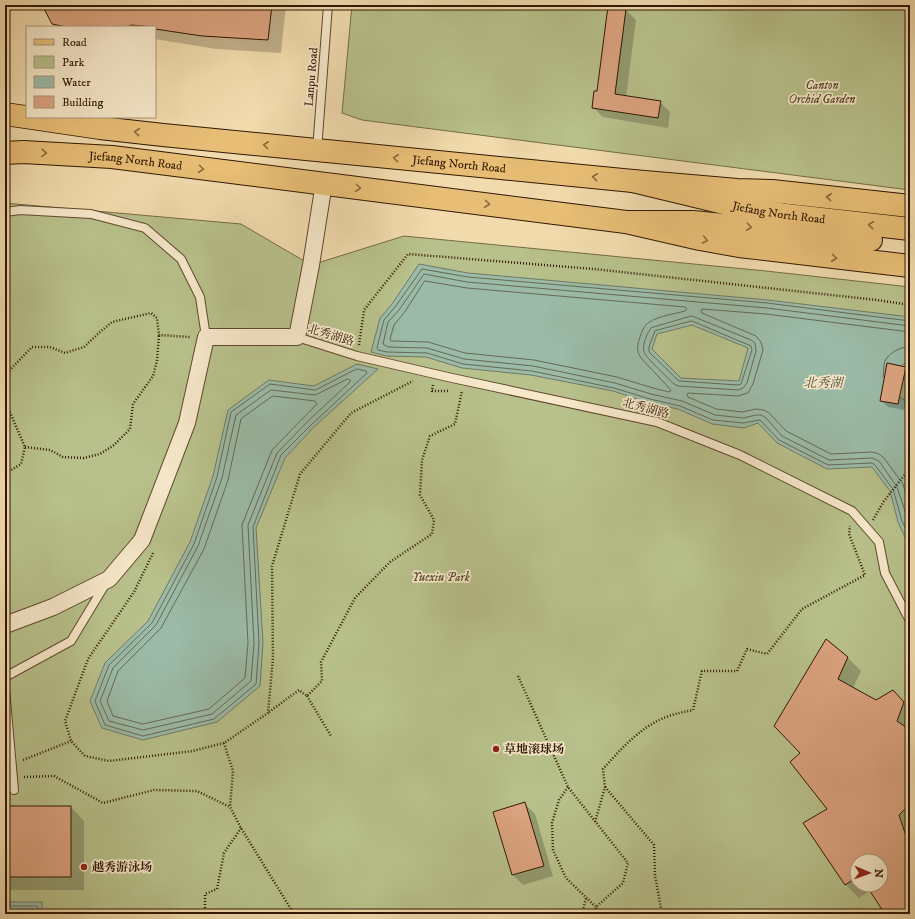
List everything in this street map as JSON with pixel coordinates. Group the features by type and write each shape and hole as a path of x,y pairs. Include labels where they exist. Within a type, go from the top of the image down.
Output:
{"main road":[{"name":"Jiefang North Road","path":"5,114 26,117"},
{"name":"Jiefang North Road","path":"32,118 100,128 633,181 786,215 910,229"},
{"name":"Jiefang North Road","path":"5,152 112,157 626,222 693,222 910,244"},
{"path":"633,181 737,190 772,191 910,206"},
{"path":"626,222 700,239 739,246 910,266"}],"street":[{"path":"5,625 53,607 109,579 142,540 187,423 206,338 297,337 324,184"}],"lane":[{"name":"Lanpu Road","path":"317,150 328,5"},
{"path":"5,212 20,210 91,214 146,228 181,259 200,297 206,338"},
{"name":"北秀湖路","path":"297,337 357,356 657,422 740,455 852,511 879,542 885,573 910,621"},
{"path":"5,677 71,641 109,579"},
{"path":"5,689 14,790"}],"path":[{"path":"357,356 364,310 408,254 602,269 910,305"},
{"path":"5,374 32,347 50,347 65,353 84,347 112,322 152,313 157,318 159,335 154,376 133,404 130,428 114,445 100,454 84,458 63,457 50,450 25,447"},
{"path":"159,335 206,338"},
{"path":"268,712 273,658 272,566 300,474 351,413 432,373 432,390 454,391"},
{"path":"307,696 322,681 321,662 355,598 390,562 432,534 434,520 420,495 422,460 430,436 455,424 462,391"},
{"path":"5,401 25,447 21,464 5,474"},
{"path":"868,529 884,501 910,468"},
{"path":"595,822 605,787 603,769 647,726 668,716 693,710 702,671 737,670 747,649 767,654 802,609 865,576 849,534 852,511"},
{"path":"155,548 134,592 88,659 65,720 71,741 85,756 109,761 193,751 224,743 299,690 307,696 331,736"},
{"path":"518,676 568,787 628,863 623,883 596,907"},
{"path":"12,764 71,741"},
{"path":"224,743 233,771 230,807 241,828 294,914"},
{"path":"13,778 54,776 103,803 154,790 197,790 230,807"},
{"path":"568,787 559,800 552,823 553,850 566,878 596,907 597,914"},
{"path":"605,787 654,845 655,875 662,914"},
{"path":"205,914 205,894 217,889 224,853 241,828"},
{"path":"582,914 586,898"}],"green space":[{"name":"Canton Orchid Garden","path":"352,5 902,5 910,10 910,190 362,120 342,113"},
{"name":"Yuexiu Park","path":"5,203 241,224 311,265 404,236 766,271 910,287 910,914 5,914"}],"water":[{"name":"北秀湖","path":"419,264 468,273 768,300 910,317 910,363 908,361 899,367 897,396 910,403 910,548 898,522 890,491 872,467 827,469 777,443 758,423 744,428 712,424 678,409 649,403 613,391 531,375 462,368 426,357 386,356 371,352 380,318 392,304","holes":["692,325 748,348 739,381 681,378 652,349 657,334"]},
{"path":"357,364 378,369 314,427 285,458 256,528 263,643 260,686 217,722 143,740 102,728 90,701 105,663 148,621 190,542 213,476 228,410 269,380 314,386"},
{"path":"5,902 42,902 42,914 5,914"}],"building":[{"path":"42,5 272,5 268,40 202,36 156,29 156,26 62,26 52,24"},
{"path":"608,6 626,9 615,94 661,101 658,118 592,108 594,91 597,91"},
{"path":"887,363 906,367 898,404 880,401"},
{"path":"826,639 848,657 838,679 876,700 893,690 904,702 897,721 910,730 910,804 899,815 910,844 910,914 885,914 871,893 889,893 889,853 849,853 849,882 845,885 803,823 827,809 790,762 800,753 774,726"},
{"path":"525,802 544,866 512,875 493,812"},
{"path":"5,806 71,806 71,877 5,877"}],"place":[{"name":"草地滚球场","path":"496,749"},
{"name":"越秀游泳场","path":"84,867"}]}
